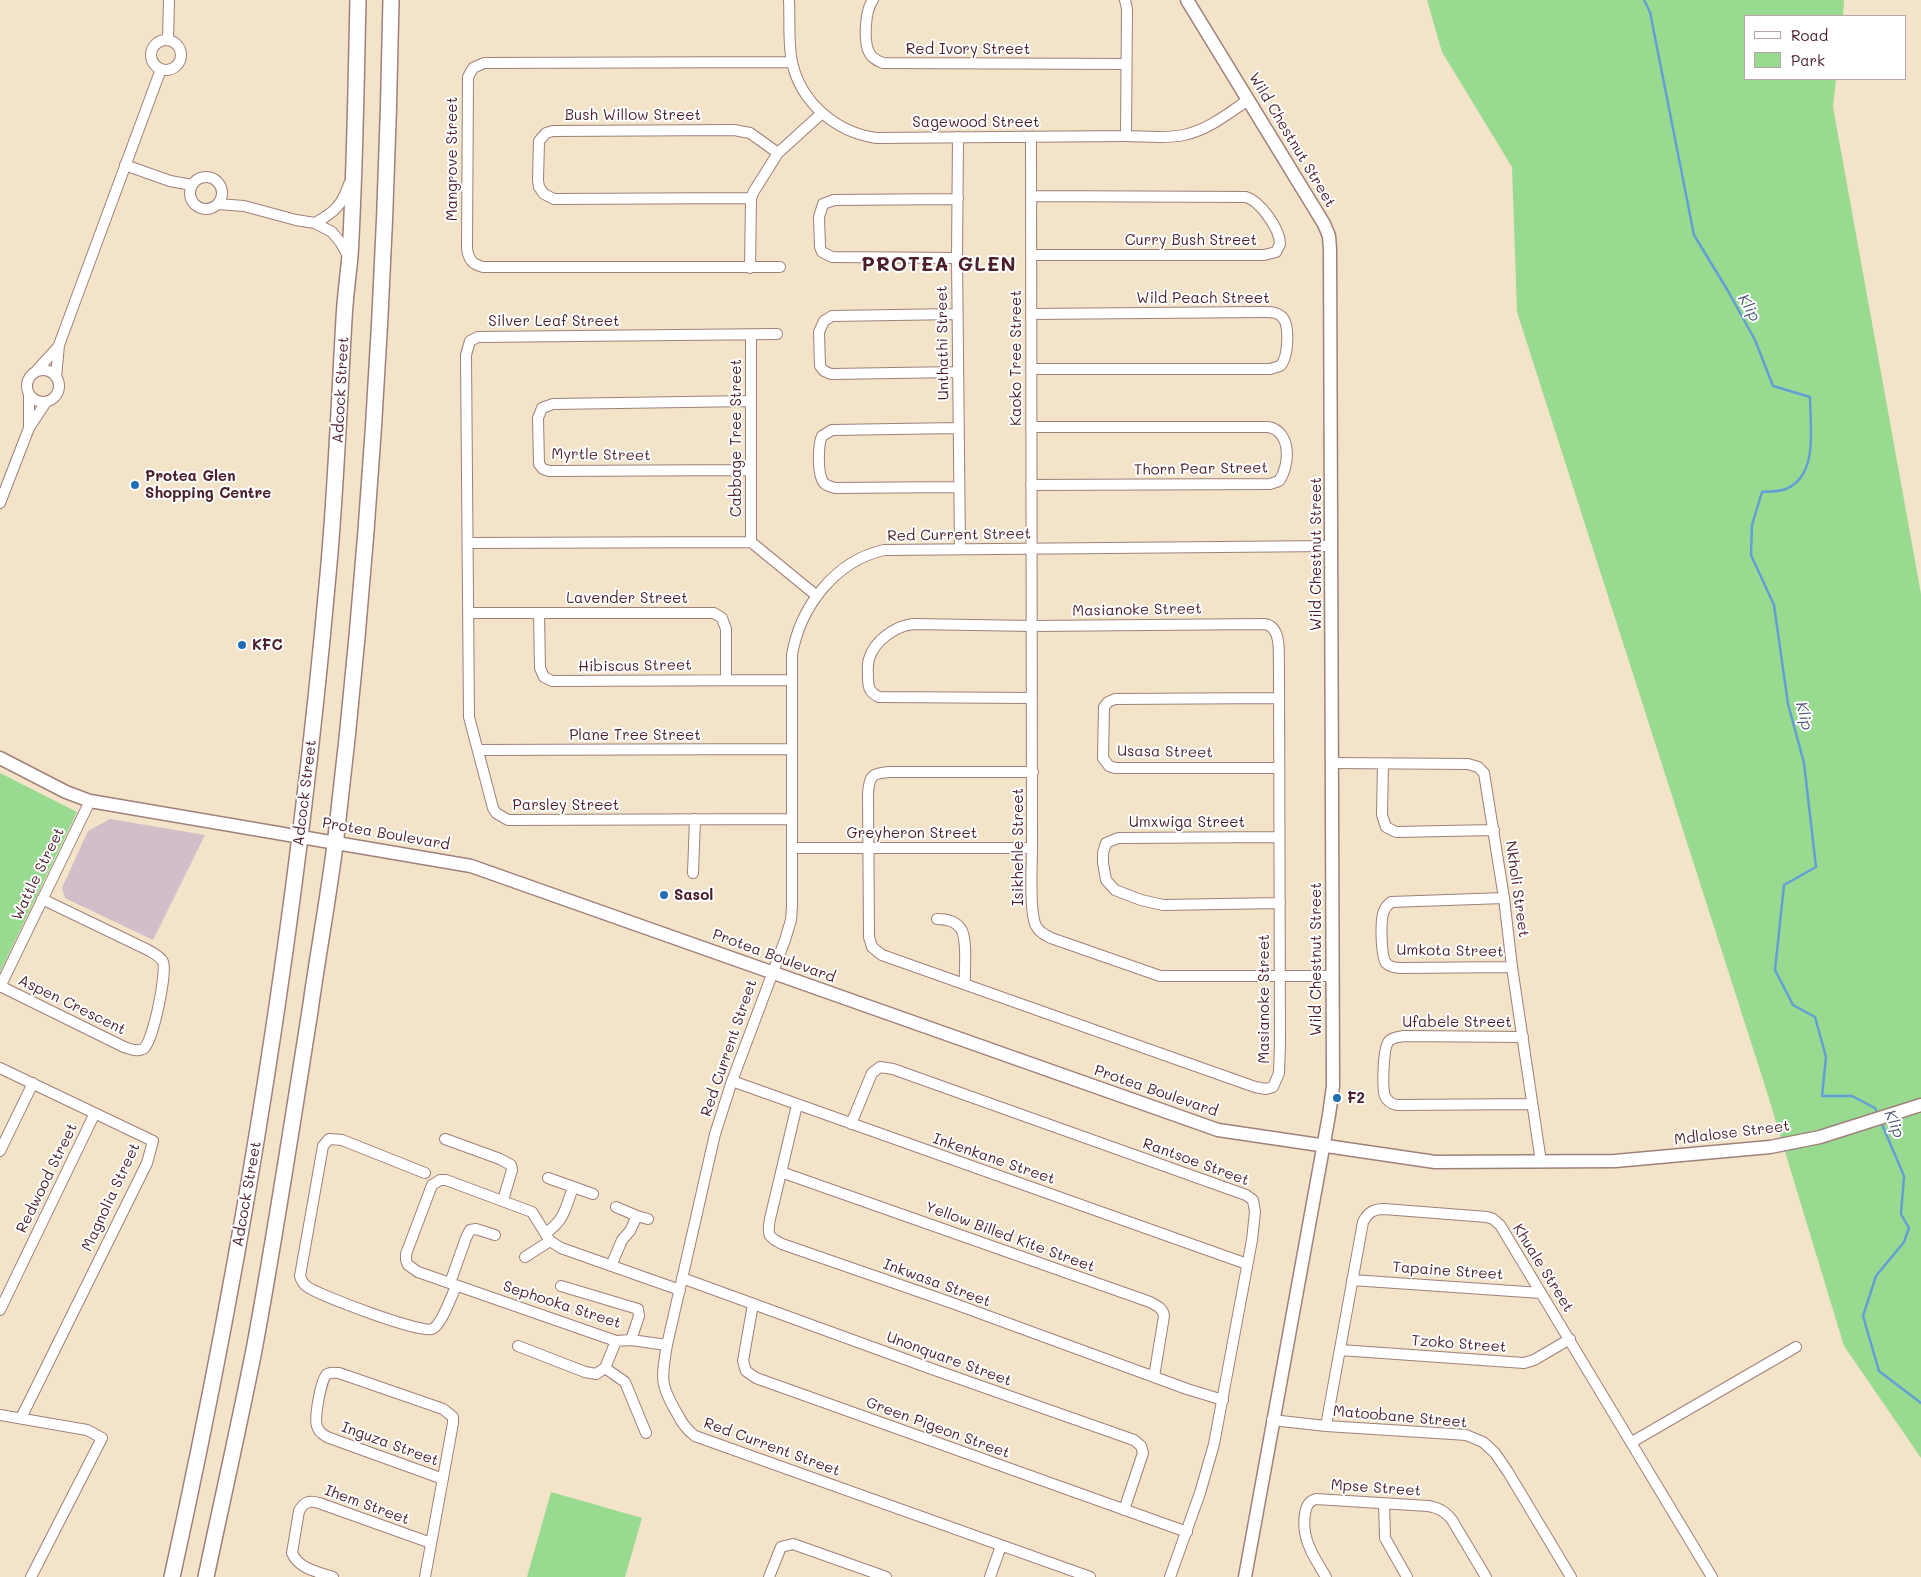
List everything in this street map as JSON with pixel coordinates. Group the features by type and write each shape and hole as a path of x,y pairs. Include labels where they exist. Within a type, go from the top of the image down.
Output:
{"main road":[{"name":"Adcock Street","path":"172,1577 219,1352 247,1200 272,1042 300,836 332,534 344,320 350,259 358,0"},
{"path":"206,1577 253,1352 272,1247 291,1138 335,842 352,692 371,460 385,224 392,0"}],"street":[{"path":"168,40 169,0"},
{"name":"Sagewood Street","path":"789,0 792,62 801,85 822,113 842,127 864,136 876,138 1166,137 1195,132 1248,100"},
{"name":"Red Ivory Street","path":"873,0 867,9 866,15 866,44 868,52 872,57 883,63 1126,64"},
{"path":"1125,0 1127,9 1126,136"},
{"name":"Wild Chestnut Street","path":"1188,0 1319,216 1330,241 1333,1086 1245,1577"},
{"path":"161,40 175,42 181,51 180,61 174,68 161,69 155,66 152,61 151,51 156,42 161,40"},
{"name":"Mangrove Street","path":"780,267 483,267 473,264 468,256 467,249 468,77 473,68 484,63 792,62"},
{"path":"29,428 27,382 32,373 53,355 59,345 161,69"},
{"path":"750,268 751,198 760,180 778,153 822,113"},
{"name":"Bush Willow Street","path":"751,198 554,199 544,194 539,187 539,141 546,133 553,131 734,130 750,133 778,153"},
{"name":"Unthathi Street","path":"958,137 957,314 960,548"},
{"name":"Kaoko Tree Street","path":"1031,137 1032,550"},
{"path":"125,165 190,190"},
{"path":"315,223 333,212 341,203 353,173"},
{"path":"190,190 200,178 211,178 219,184 221,189 222,194 218,204"},
{"path":"221,189 244,206"},
{"path":"190,190 194,205 198,208 209,209 218,204 244,206 296,220 315,223 332,232 350,259"},
{"name":"Curry Bush Street","path":"1031,196 1246,197 1256,201 1261,206 1279,235 1280,244 1276,252 1264,254 1031,255"},
{"path":"957,258 832,257 826,255 820,247 819,216 823,204 834,200 958,199"},
{"name":"Wild Peach Street","path":"1031,314 1274,313 1282,317 1286,328 1286,356 1280,366 1270,369 1031,369"},
{"path":"957,314 832,316 824,321 818,332 820,366 824,371 831,374 958,372"},
{"name":"Cabbage Tree Street","path":"751,334 751,542"},
{"name":"Silver Leaf Street","path":"468,540 466,355 468,346 473,338 777,334"},
{"path":"56,377 59,345"},
{"path":"0,503 29,428 46,402 58,392 59,382 56,377 48,370 37,370"},
{"path":"29,394 36,400 46,402"},
{"name":"Myrtle Street","path":"750,401 553,404 542,408 538,418 539,464 543,469 550,471 750,470"},
{"name":"Thorn Pear Street","path":"1031,427 1268,427 1276,429 1281,434 1286,445 1284,474 1279,482 1270,484 1031,486"},
{"path":"958,428 832,430 822,436 819,445 821,477 828,486 835,488 958,487"},
{"path":"468,540 751,542 817,596"},
{"name":"Parsley Street","path":"468,540 469,717 493,808 496,813 508,820 792,818"},
{"name":"Red Current Street","path":"1090,1577 695,1436 686,1429 665,1392 662,1379 668,1345 715,1134 732,1081 791,920 793,848 791,749 794,643 801,622 817,596 838,574 857,559 870,553 908,549 960,548 1032,550 1332,546"},
{"name":"Isikhehle Street","path":"1032,550 1033,919 1040,932 1051,938 1160,976 1333,976"},
{"name":"Lavender Street","path":"468,613 714,613 722,618 726,630 726,680"},
{"name":"Hibiscus Street","path":"539,613 540,668 544,677 548,680 559,682 792,680"},
{"name":"Masianoke Street","path":"869,849 869,937 872,947 882,955 1255,1087 1266,1089 1274,1085 1280,1068 1278,640 1275,630 1268,624 1032,626"},
{"path":"1032,626 902,626 892,631 874,648 868,666 870,691 874,695 884,698 1032,698"},
{"name":"Usasa Street","path":"1278,698 1114,699 1104,707 1103,758 1109,766 1122,768 1278,768"},
{"name":"Plane Tree Street","path":"478,750 791,749"},
{"name":"Protea Boulevard","path":"0,758 66,792 90,801 471,866 1206,1127 1322,1147 1435,1162 1541,1162"},
{"name":"Nkholi Street","path":"1332,763 1455,764 1478,767 1486,778 1541,1162"},
{"path":"1383,764 1382,815 1384,823 1389,830 1404,832 1494,830"},
{"path":"869,849 869,786 870,781 876,774 889,772 1033,772"},
{"name":"Wattle Street","path":"0,987 90,801"},
{"path":"694,873 695,819"},
{"name":"Umxwiga Street","path":"1279,837 1118,838 1106,843 1103,863 1106,880 1115,890 1159,905 1280,903"},
{"name":"Greyheron Street","path":"793,848 1032,848"},
{"name":"Umkota Street","path":"1504,898 1391,902 1382,917 1383,951 1388,965 1401,968 1512,967"},
{"name":"Aspen Crescent","path":"0,987 124,1047 139,1050 144,1049 148,1044 152,1033 163,976 163,963 161,959 148,950 42,899"},
{"path":"937,918 952,922 961,930 964,940 964,984"},
{"name":"Ufabele Street","path":"1524,1037 1396,1038 1388,1042 1384,1051 1384,1092 1387,1100 1397,1105 1532,1104"},
{"name":"Magnolia Street","path":"0,1068 153,1141 150,1155 21,1418"},
{"name":"Rantsoe Street","path":"851,1124 872,1072 880,1068 893,1069 1246,1195 1253,1200 1255,1212 1247,1264 1223,1400 1208,1469 1170,1577"},
{"name":"Inkenkane Street","path":"732,1081 1247,1264"},
{"path":"0,1151 33,1083"},
{"name":"Inkwasa Street","path":"797,1105 768,1228 770,1237 782,1244 1223,1400"},
{"name":"Mdlalose Street","path":"1541,1162 1615,1161 1770,1147 1820,1137 1921,1105"},
{"name":"Redwood Street","path":"0,1310 95,1113"},
{"path":"425,1173 342,1140 329,1138 325,1141 300,1276 302,1282 323,1294 409,1326 427,1330 435,1327 440,1320 470,1230 476,1229 495,1235"},
{"path":"445,1140 500,1159 511,1165 512,1170 503,1200"},
{"name":"Yellow Billed Kite Street","path":"781,1172 1159,1306 1164,1316 1154,1377"},
{"path":"548,1178 593,1194"},
{"path":"453,1285 418,1272 411,1268 406,1260 409,1246 432,1185 440,1180 446,1180 532,1212 548,1237 561,1248 680,1290"},
{"path":"525,1257 548,1237 561,1220 573,1187"},
{"path":"616,1207 636,1216 648,1218"},
{"name":"Khuale Street","path":"1326,1426 1352,1280 1364,1222 1368,1214 1372,1211 1384,1209 1476,1215 1493,1219 1500,1225 1542,1293 1712,1577"},
{"path":"611,1266 622,1240 630,1231 636,1216"},
{"name":"Unonquare Street","path":"682,1278 1134,1440 1141,1446 1143,1453 1124,1510"},
{"name":"Tapaine Street","path":"1352,1280 1542,1293"},
{"name":"Sephooka Street","path":"453,1285 616,1341 630,1340 668,1345"},
{"path":"562,1286 638,1310 640,1316 630,1340"},
{"name":"Green Pigeon Street","path":"753,1304 743,1361 746,1371 756,1378 1186,1532"},
{"name":"Tzoko Street","path":"1340,1350 1524,1363 1534,1360 1570,1339"},
{"path":"518,1346 591,1374 601,1372 605,1368 616,1341"},
{"path":"1632,1442 1796,1347"},
{"path":"605,1368 624,1382 646,1433"},
{"name":"Inguza Street","path":"334,1372 433,1405 448,1412 453,1417 443,1479 327,1437 321,1433 316,1422 321,1390 327,1374 334,1372"},
{"path":"0,1415 87,1430 102,1438 31,1577"},
{"name":"Matoobane Street","path":"1272,1420 1326,1426 1452,1434 1466,1436 1482,1442 1502,1462 1571,1577"},
{"path":"425,1577 443,1479"},
{"name":"Mpse Street","path":"1326,1577 1306,1540 1304,1526 1305,1512 1309,1502 1316,1499 1428,1506 1440,1509 1447,1513 1486,1577"},
{"name":"Ihem Street","path":"333,1577 297,1562 292,1553 300,1511 306,1502 319,1503 431,1544"},
{"path":"1384,1503 1385,1538 1407,1577"},
{"path":"769,1577 781,1547 793,1544 886,1577"},
{"path":"990,1577 1001,1546"}],"shaded area":[{"path":"110,819 205,835 153,940 65,898 62,888 88,831"}],"green space":[{"path":"1427,0 1844,0 1843,15 1744,15 1744,80 1836,80 1833,107 1921,594 1921,1458 1844,1346 1766,1089 1517,312 1512,167 1442,52"},
{"path":"0,773 77,812 0,972"},
{"path":"551,1492 642,1518 625,1577 527,1577"}],"waterway":[{"name":"Klip","path":"1644,0 1650,12 1694,235 1755,340 1773,386 1810,397 1810,449 1804,473 1797,482 1786,489 1762,492 1752,525 1751,555 1774,605 1788,704 1804,763 1816,867 1784,885 1775,970 1793,1005 1815,1017 1826,1057 1822,1096 1852,1096 1875,1108 1878,1115"},
{"name":"Klip","path":"1881,1122 1904,1176 1901,1214 1909,1228 1904,1242 1876,1276 1863,1316 1879,1371 1921,1403"}],"place":[{"name":"Protea Glen Shopping Centre","path":"135,485"},
{"name":"KFC","path":"242,645"},
{"name":"Sasol","path":"664,895"},
{"name":"F2","path":"1337,1098"}],"district":[{"name":"PROTEA GLEN","path":"939,265"}]}
